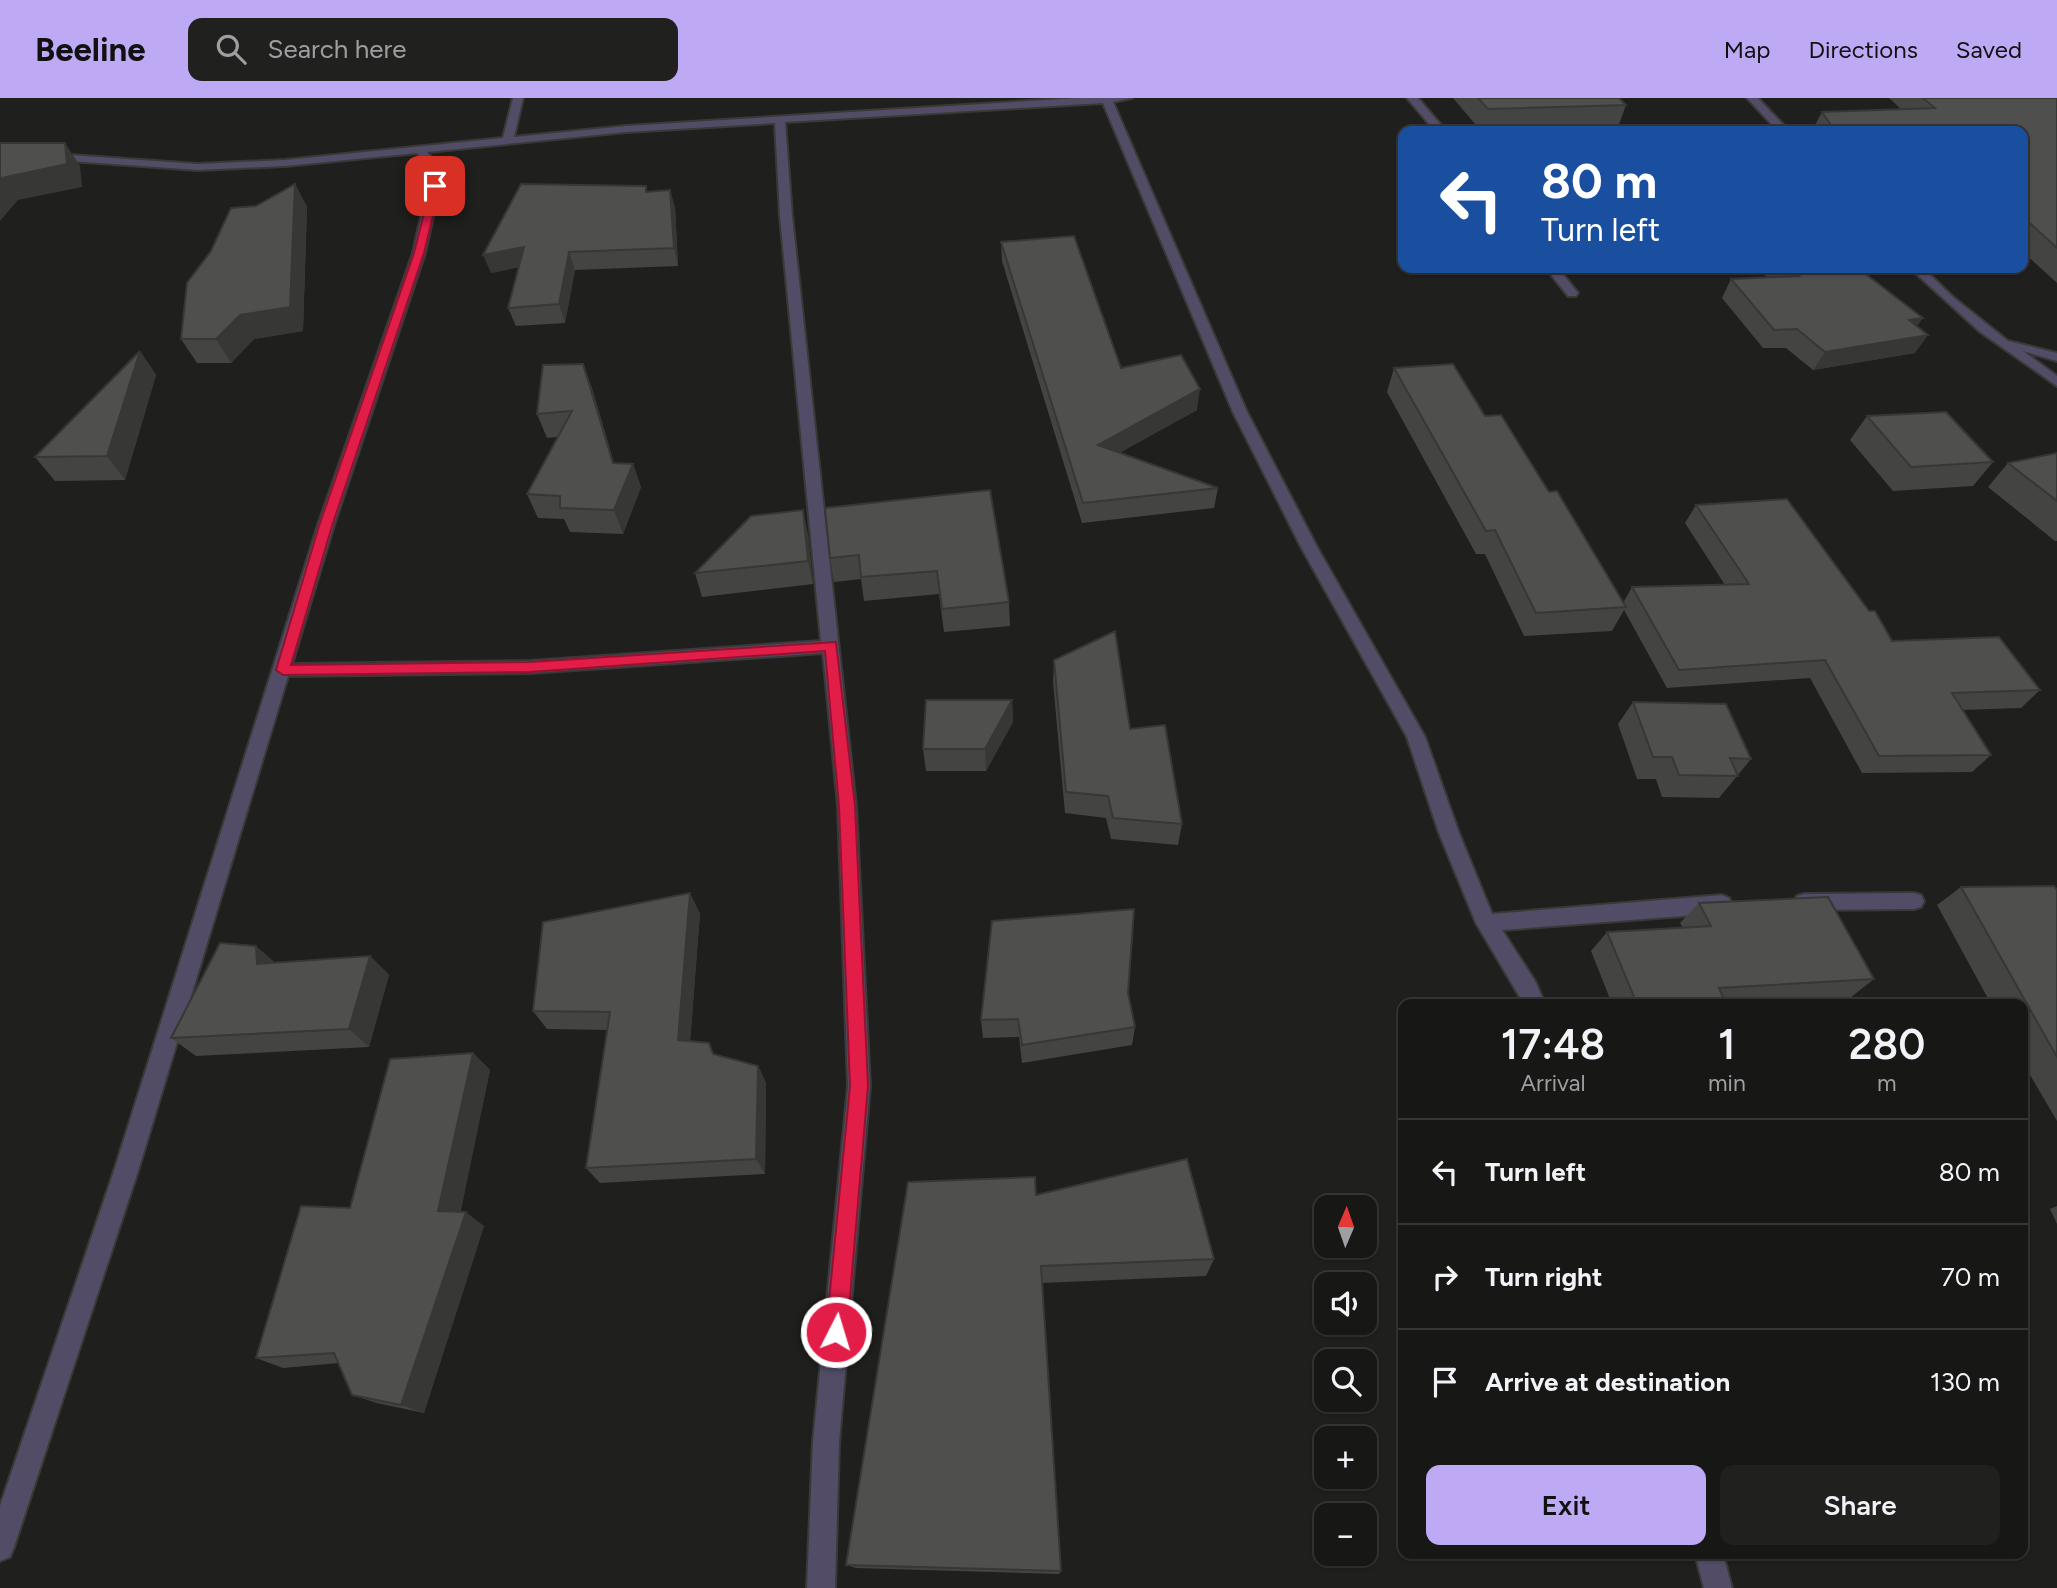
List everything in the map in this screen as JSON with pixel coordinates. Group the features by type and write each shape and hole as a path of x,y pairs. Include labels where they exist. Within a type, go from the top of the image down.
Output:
{"street":[{"path":"508,140 518,98"},
{"path":"0,153 116,163 198,166 285,163 626,129 1127,98"},
{"path":"1412,98 1437,126"},
{"path":"1752,98 1779,126"},
{"path":"1106,99 1240,412 1309,547 1416,737 1449,833 1486,923 1528,988 1532,999"},
{"path":"780,120 786,216 847,806 859,1086 827,1442 821,1588"},
{"path":"0,1547 130,1158 326,526 419,253 433,201 437,171 419,149"},
{"path":"1556,273 1572,293"},
{"path":"1921,273 1998,340 2057,382"},
{"path":"1998,340 2057,358"},
{"path":"283,670 530,667 831,646"},
{"path":"1782,903 1914,901"},
{"path":"1486,923 1689,904 1742,903"},
{"path":"1710,1559 1718,1588"}],"building":[{"path":"1478,98 1619,98 1626,105 1488,109"},
{"path":"1923,98 2057,98 2057,248 2028,222 2028,126 1832,126 1822,112 1935,108"},
{"path":"0,143 65,143 67,164 0,180"},
{"path":"295,184 290,307 240,315 216,339 181,339 187,283 211,251 231,208 256,206"},
{"path":"521,184 646,186 646,192 670,190 674,248 569,252 559,304 508,308 524,247 483,255"},
{"path":"1074,236 1121,368 1181,355 1200,389 1098,445 1218,488 1083,503 1001,242"},
{"path":"1795,273 1864,273 1923,318 1909,320 1928,335 1825,352 1797,329 1774,330 1731,279 1799,276"},
{"path":"140,351 107,456 35,457"},
{"path":"583,364 613,463 633,464 614,510 560,508 560,496 527,494 572,411 537,414 543,365"},
{"path":"1453,364 1485,416 1501,415 1549,492 1557,491 1626,607 1536,613 1495,530 1486,531 1394,368"},
{"path":"1946,412 1993,462 1911,467 1867,416"},
{"path":"2057,453 2057,501 2008,463"},
{"path":"990,490 1009,602 942,609 937,571 861,577 859,555 830,558 825,508"},
{"path":"1787,499 1869,611 1875,611 1892,641 1999,637 2040,690 1952,693 1991,755 1879,756 1825,660 1679,670 1632,587 1749,584 1696,505"},
{"path":"803,510 808,561 695,573 751,516"},
{"path":"1115,631 1130,729 1165,725 1182,824 1113,818 1108,796 1066,792 1054,660"},
{"path":"926,700 1012,700 985,749 923,749"},
{"path":"1633,702 1726,704 1751,759 1730,758 1738,776 1679,775 1672,757 1653,757"},
{"path":"2054,886 2057,890 2057,1057 2028,1006 2028,999 2024,999 1961,887"},
{"path":"690,893 678,1040 709,1043 713,1054 758,1066 756,1159 586,1168 610,1012 533,1011 543,922"},
{"path":"1828,897 1874,979 1719,988 1724,999 1635,999 1607,932 1711,926 1699,903"},
{"path":"1134,909 1128,993 1135,1027 1022,1045 1018,1019 981,1020 992,921"},
{"path":"220,943 256,946 257,964 370,956 349,1029 171,1038"},
{"path":"473,1053 438,1211 466,1212 401,1405 352,1395 334,1353 256,1358 301,1206 350,1208 390,1059"},
{"path":"1187,1159 1214,1259 1041,1266 1061,1571 846,1565 908,1182 1035,1177 1036,1195"}],"route":[{"path":"435,186 419,253 383,352 326,526 283,670 530,667 831,646 847,806 859,1086 836,1332"}]}
